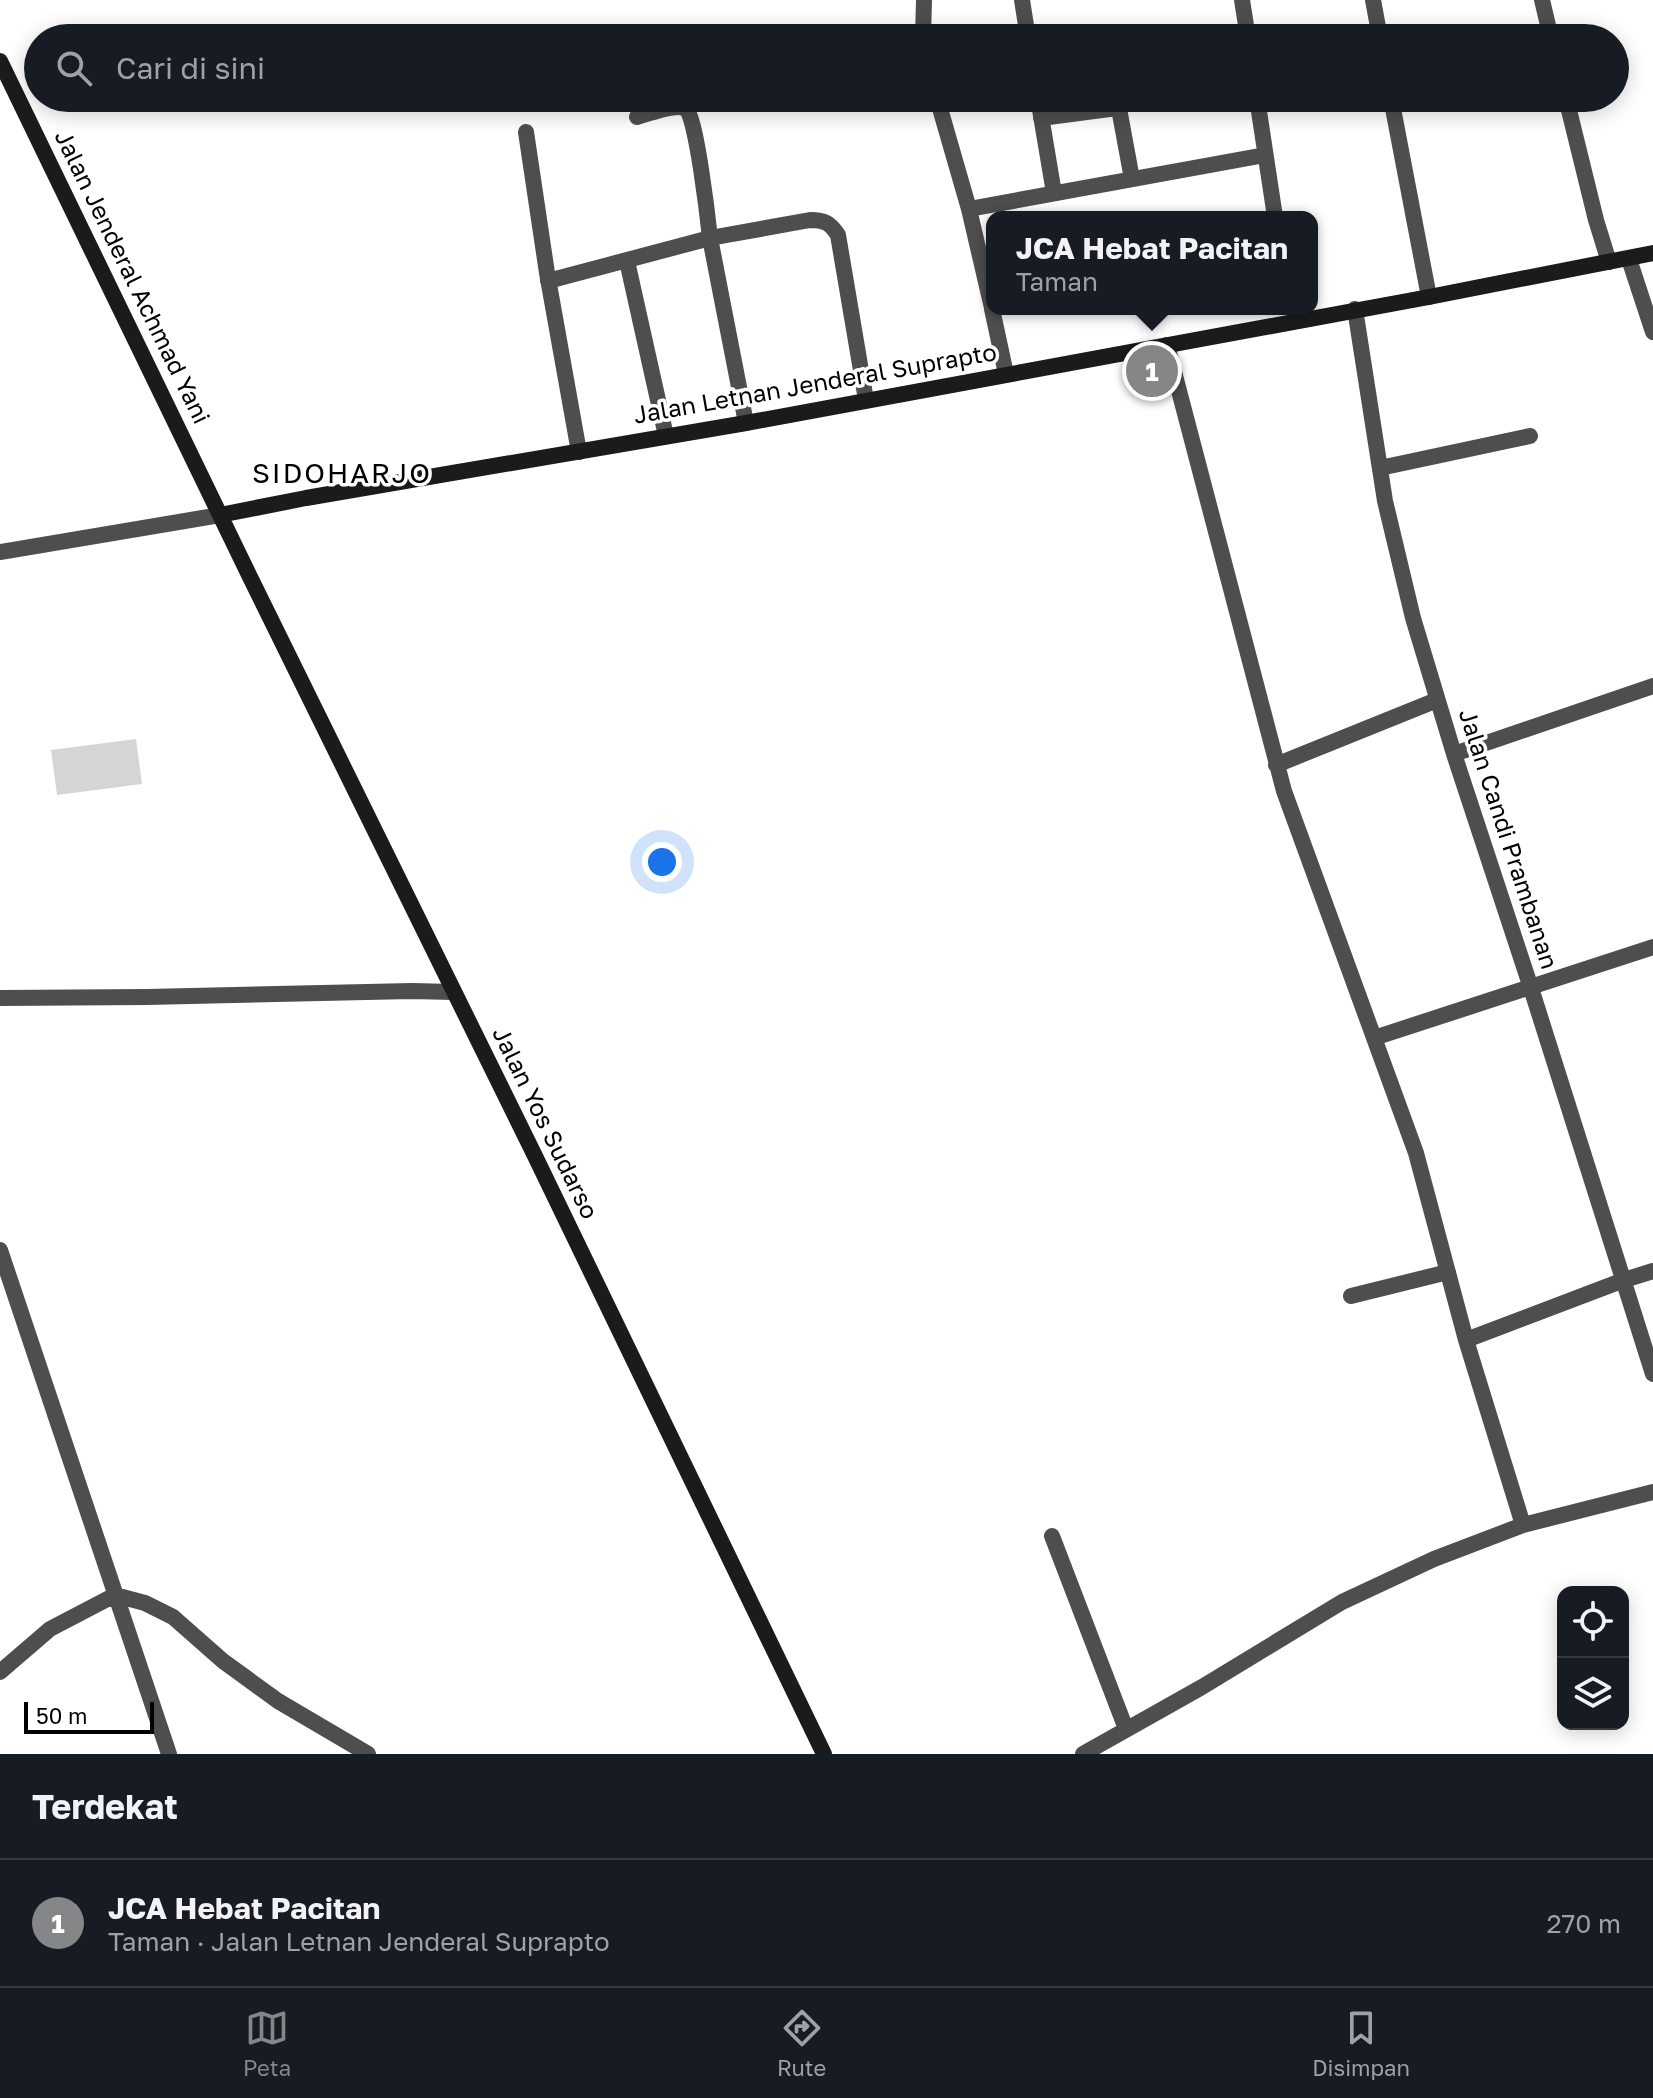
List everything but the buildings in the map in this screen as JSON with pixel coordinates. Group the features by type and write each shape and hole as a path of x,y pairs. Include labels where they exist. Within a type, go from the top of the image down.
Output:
{"main road":[{"name":"Jalan Jenderal Achmad Yani","path":"0,61 24,111"},
{"name":"Jalan Jenderal Achmad Yani","path":"25,112 220,515"},
{"name":"Jalan Letnan Jenderal Suprapto","path":"1318,312 1429,297 1653,253"},
{"name":"Jalan Letnan Jenderal Suprapto","path":"220,515 1167,345 1291,315"},
{"name":"Jalan Yos Sudarso","path":"220,515 824,1754"}],"street":[{"path":"923,24 924,0"},
{"path":"1022,0 1026,24"},
{"path":"1242,0 1246,24"},
{"path":"1373,0 1377,24"},
{"path":"1542,0 1548,24"},
{"path":"637,117 654,112"},
{"path":"689,112 746,423"},
{"path":"941,112 986,283"},
{"path":"1040,112 1054,193"},
{"path":"1041,118 1087,112"},
{"path":"1119,112 1132,179"},
{"path":"1259,112 1274,211"},
{"path":"1394,112 1429,297"},
{"path":"1569,112 1609,262"},
{"path":"526,132 548,281 579,452"},
{"path":"969,209 1265,155"},
{"path":"548,281 710,238 810,220 830,223 838,235 866,400"},
{"path":"1629,259 1653,332"},
{"path":"627,261 666,436"},
{"name":"Jalan Candi Prambanan","path":"1355,309 1385,501 1413,618 1653,1374"},
{"path":"993,315 1006,374"},
{"path":"1167,345 1276,765 1416,1153 1466,1340 1523,1525"},
{"path":"1380,468 1530,436"},
{"path":"0,552 220,515"},
{"path":"1454,754 1653,686"},
{"path":"1276,765 1437,700"},
{"path":"1374,1038 1653,947"},
{"path":"0,998 453,992"},
{"path":"0,1250 169,1754"},
{"path":"1466,1340 1653,1271"},
{"path":"1351,1296 1448,1272"},
{"path":"1083,1754 1202,1687 1342,1602 1434,1559 1523,1525 1653,1492"},
{"path":"1052,1536 1126,1729"},
{"path":"0,1672 50,1629 115,1595 145,1603 173,1617 223,1661 278,1701 368,1754"}],"shaded area":[{"path":"136,739 142,784 57,795 51,750"}],"place":[{"name":"JCA Hebat Pacitan","path":"1152,371"}],"district":[{"name":"SIDOHARJO","path":"342,473"}]}
